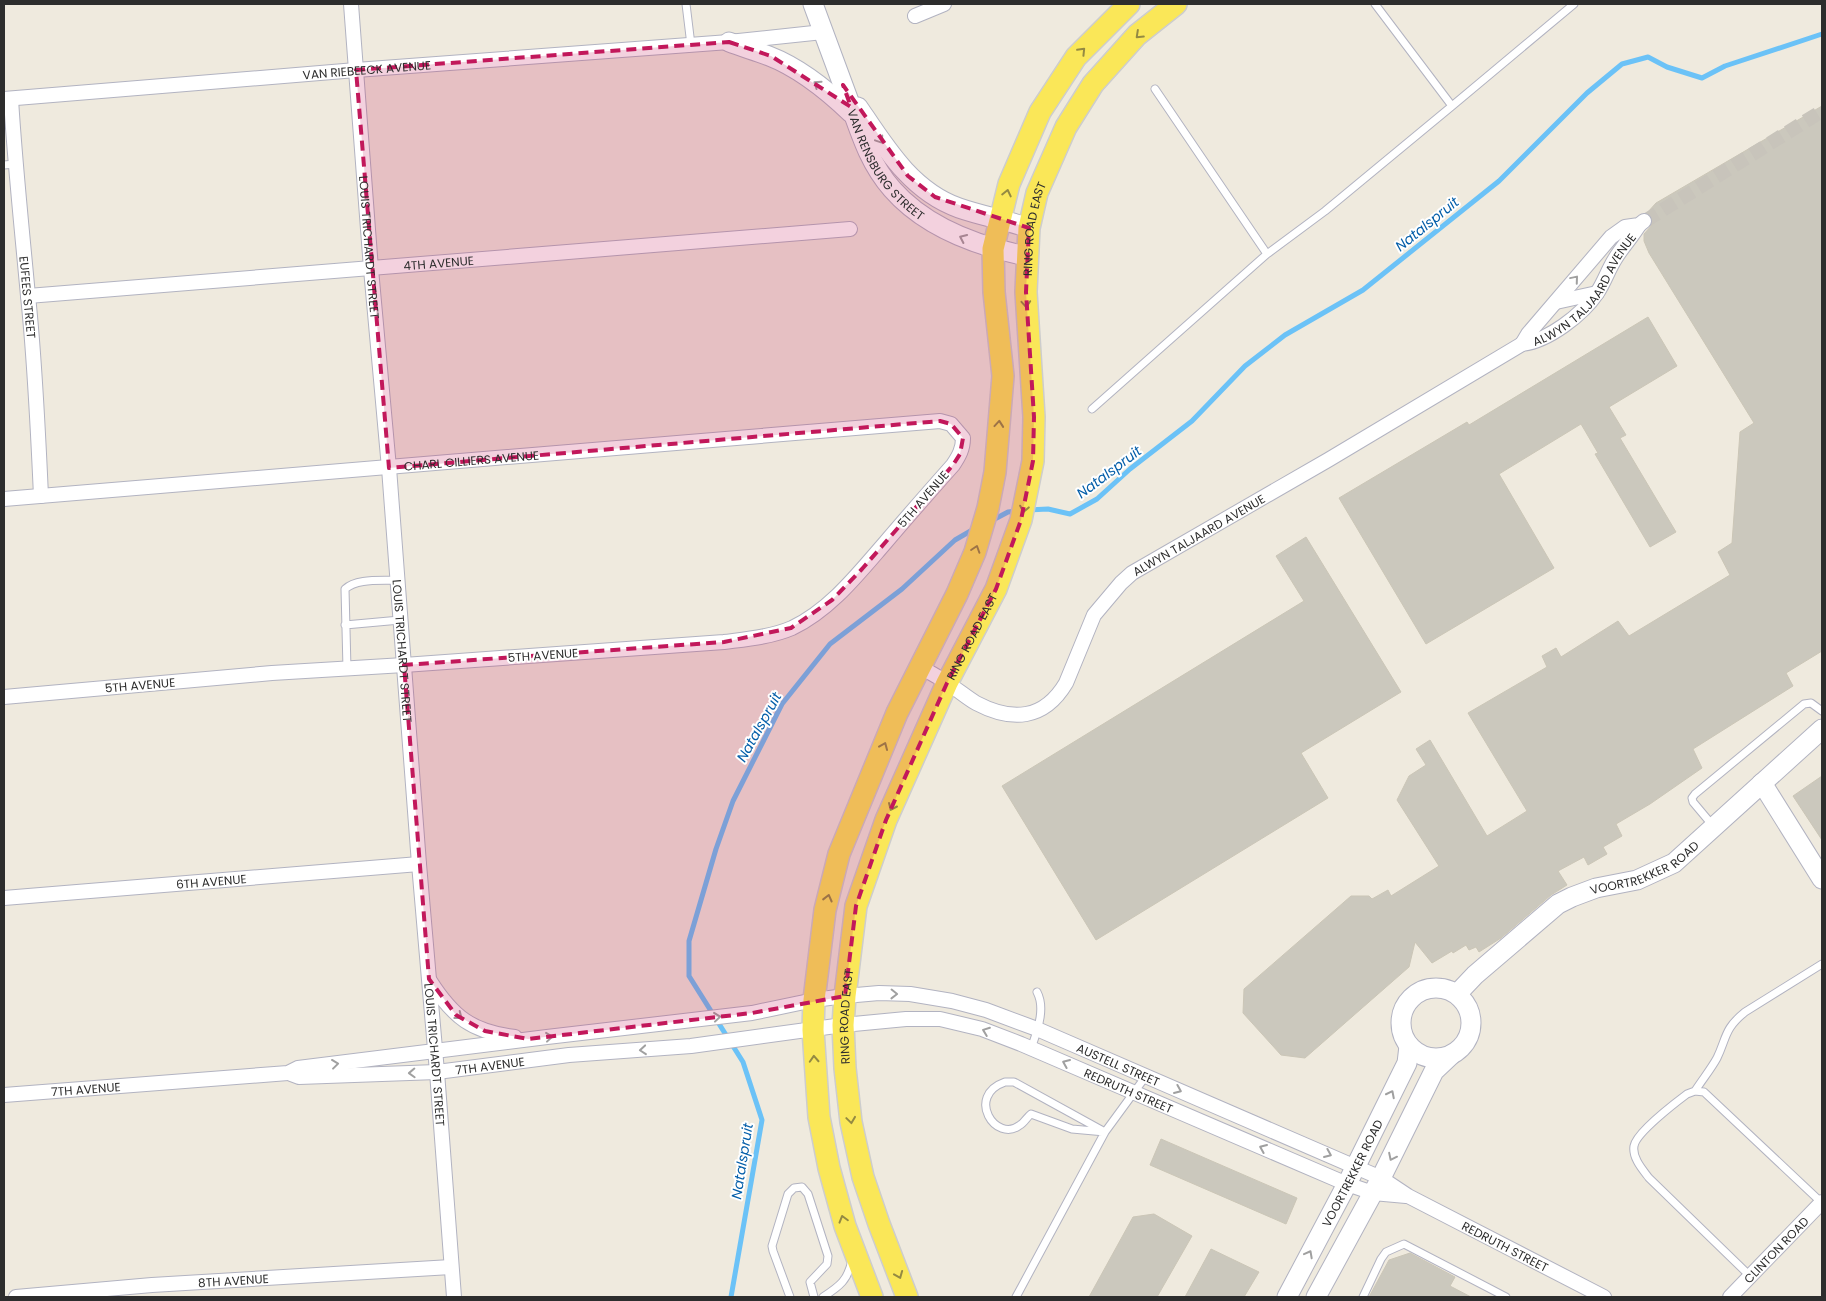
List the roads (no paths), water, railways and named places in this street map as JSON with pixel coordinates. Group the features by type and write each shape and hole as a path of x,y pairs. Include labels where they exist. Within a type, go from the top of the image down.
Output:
{"main road":[{"path":"872,1297 854,1251 829,1168 819,1117 813,1030 814,1000 825,910 839,854 897,713 957,594 975,552 988,508 995,472 1003,376 994,292 994,249 1009,184 1040,112 1076,57 1129,4"},
{"name":"RING ROAD EAST","path":"907,1297 863,1177 851,1122 845,1068 843,1025 856,906 886,820 947,683 996,589 1021,520 1033,461 1034,417 1026,292 1026,256 1029,228 1037,193 1062,135 1093,84 1138,35 1176,4"}],"street":[{"name":"LOUIS TRICHARDT STREET","path":"351,4 371,269 389,468 418,864 437,1072 454,1297"},
{"name":"VAN RENSBURG STREET","path":"812,4 864,146 877,170 892,190 913,209 944,229 969,241 1026,256"},
{"path":"915,16 944,4"},
{"name":"VAN RIEBEECK AVENUE","path":"7,99 729,42 823,32"},
{"path":"729,42 771,56 801,73 829,92 854,116"},
{"path":"843,85 886,149 908,176 935,197 959,208 1001,218 1029,228"},
{"name":"EUFEES STREET","path":"7,99 9,165 28,296 42,496"},
{"name":"ALWYN TALJAARD AVENUE","path":"920,667 974,702 994,711 1012,716 1028,714 1044,707 1060,693 1066,683 1094,615 1132,573 1328,460 1522,344 1534,342 1574,318 1597,293 1614,259 1642,223 1625,227 1611,237 1528,334 1522,344"},
{"name":"4TH AVENUE","path":"28,296 850,229"},
{"path":"1556,302 1597,293"},
{"name":"CHARL CILLIERS AVENUE","path":"4,499 940,421"},
{"name":"5TH AVENUE","path":"4,697 272,673 724,642 771,635 791,628 810,617 832,600 862,569 953,465 963,447 963,438 951,424 940,421"},
{"name":"VOORTREKKER ROAD","path":"1458,994 1483,969 1558,904 1596,888 1637,880 1674,863 1822,729"},
{"path":"1762,783 1822,879"},
{"name":"6TH AVENUE","path":"4,898 418,864"},
{"path":"429,979 447,1006 470,1025 505,1036 528,1039"},
{"path":"1316,1297 1377,1186 1434,1072 1451,1055 1463,1047 1470,1034 1472,1020 1467,1006 1458,994 1444,988 1429,988 1416,993 1406,1004 1401,1018 1402,1033 1409,1046 1421,1055 1436,1058 1451,1055"},
{"name":"AUSTELL STREET","path":"752,1013 814,1000 879,993 928,996 986,1010 1037,1028 1355,1166 1377,1186"},
{"name":"7TH AVENUE","path":"4,1095 288,1073 298,1068 752,1013"},
{"name":"REDRUTH STREET","path":"757,1036 906,1019 940,1019 982,1029 1136,1092 1168,1108 1346,1184 1377,1186 1408,1196 1604,1297"},
{"name":"7TH AVENUE","path":"288,1073 299,1077 437,1072 569,1055 691,1046 757,1036"},
{"name":"VOORTREKKER ROAD","path":"1287,1297 1407,1063 1409,1046"},
{"name":"CLINTON ROAD","path":"1730,1297 1822,1202"},
{"name":"8TH AVENUE","path":"16,1297 152,1285 451,1266"}],"lane":[{"path":"686,4 691,45"},
{"path":"1375,4 1452,106"},
{"path":"1092,410 1267,254 1325,211 1574,4"},
{"path":"1155,90 1267,254"},
{"path":"347,669 344,592 347,587 360,582 397,580"},
{"path":"345,624 400,620"},
{"path":"1714,828 1693,802 1692,798 1695,794 1804,704 1811,703 1822,711"},
{"path":"1695,1091 1717,1058 1722,1043 1734,1022 1745,1012 1822,964"},
{"path":"1031,1049 1041,1004 1037,992"},
{"path":"1016,1297 1105,1132 1146,1076"},
{"path":"1014,1082 1105,1132 1072,1129 1030,1114 1020,1126 1011,1129 1001,1128 992,1122 986,1113 987,1095 996,1085 1014,1082"},
{"path":"1750,1276 1649,1178 1636,1161 1633,1147 1639,1135 1687,1094 1695,1091 1704,1092 1822,1202"},
{"path":"790,1297 772,1246 788,1194 798,1187 802,1187 808,1194 828,1256 827,1264 810,1282 814,1297"},
{"path":"1363,1297 1381,1258 1386,1252 1404,1244 1506,1297"},
{"path":"823,1297 841,1284 848,1275 854,1251"}],"waterway":[{"name":"Natalspruit","path":"1028,510 1048,509 1070,514 1097,499 1130,469 1192,421 1245,366 1285,335 1363,290 1499,181 1587,93 1622,64 1648,57 1667,67 1702,78 1725,66 1822,34"},
{"name":"Natalspruit","path":"991,521 1008,512 1017,511"},
{"name":"Natalspruit","path":"731,1297 762,1120 743,1062 689,976 689,941 716,849 733,801 782,704 830,644 902,589 955,540 974,529"}],"tunnel":[{"path":"1645,221 1822,111"}]}
